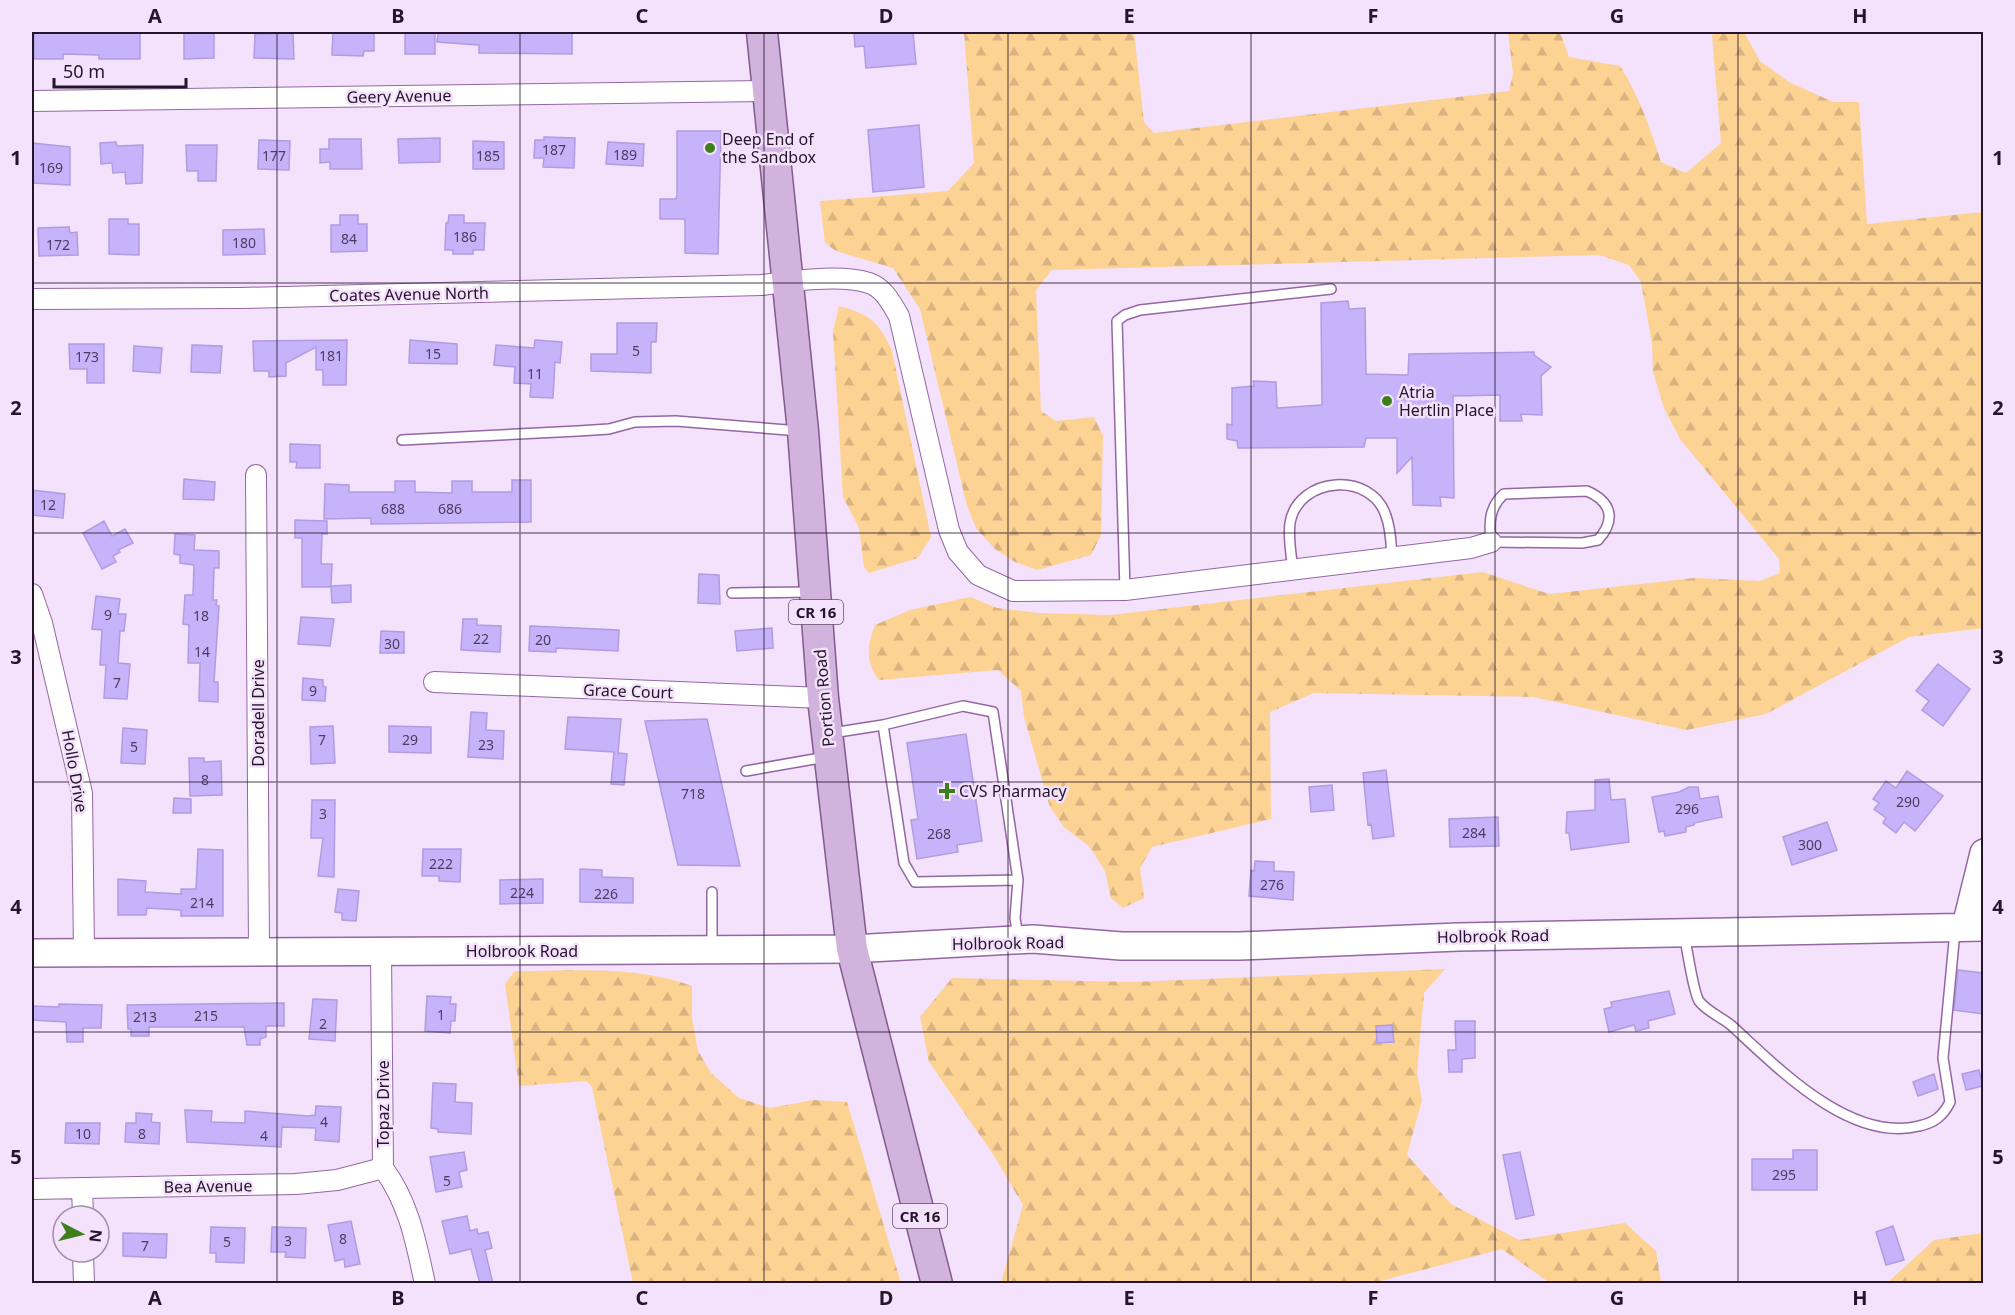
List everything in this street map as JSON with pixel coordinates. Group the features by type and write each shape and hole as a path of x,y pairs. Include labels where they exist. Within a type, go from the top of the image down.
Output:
{"main road":[{"name":"Portion Road","path":"762,32 802,431 823,698 852,949 937,1284"}],"street":[{"name":"Geery Avenue","path":"32,101 767,91"},
{"path":"787,282 841,280 869,283 886,294 899,316 949,530 958,552 978,575 1012,591 1125,590 1471,548 1491,542"},
{"name":"Coates Avenue North","path":"32,299 241,298 762,285 787,282"},
{"name":"Doradell Drive","path":"256,475 259,951"},
{"name":"Hollo Drive","path":"32,594 42,623 82,793 84,952"},
{"name":"Grace Court","path":"434,682 823,698"},
{"path":"1969,926 1983,853"},
{"name":"Holbrook Road","path":"32,953 852,949 1018,939 1121,946 1240,946 1458,937 1969,926"},
{"name":"Topaz Drive","path":"381,952 383,1167 406,1204 425,1284"},
{"name":"Bea Avenue","path":"32,1189 296,1184 337,1180 383,1167"},
{"path":"82,1188 83,1204"},
{"path":"83,1264 84,1284"}],"lane":[{"path":"1125,590 1117,321 1125,315 1140,310 1331,289"},
{"path":"402,440 609,429 636,422 676,422 802,431"},
{"path":"1293,570 1290,522 1299,503 1312,491 1328,485 1346,485 1365,490 1378,502 1386,516 1392,557"},
{"path":"1587,492 1598,496 1607,505 1608,524 1598,540 1491,542 1489,523 1491,512 1496,500 1504,494 1587,492"},
{"path":"732,593 815,592"},
{"path":"746,771 828,746 883,725 963,706 993,712 1018,880 1015,918 1018,939"},
{"path":"883,725 904,863 915,882 1018,880"},
{"path":"712,892 712,950"},
{"path":"1683,932 1699,1001 1731,1025 1777,1067 1845,1116 1870,1125 1910,1128 1937,1119 1950,1102 1943,1058 1969,926"}],"green space":[{"path":"964,32 1134,32 1144,122 1154,133 1509,91 1513,74 1508,32 1560,32 1569,57 1620,66 1638,101 1661,162 1686,173 1721,143 1712,35 1720,32 1744,32 1760,61 1789,82 1833,102 1859,102 1867,224 1983,212 1983,628 1909,637 1766,714 1686,730 1533,697 1314,693 1270,712 1271,819 1152,847 1140,868 1144,898 1123,908 1111,898 1105,871 1089,846 1064,827 1050,807 1024,717 1021,691 998,670 879,680 869,660 870,640 875,625 910,610 970,597 997,608 1039,613 1110,615 1483,572 1549,594 1695,578 1760,581 1780,573 1779,559 1680,439 1664,408 1653,372 1652,343 1641,282 1629,265 1599,255 1052,270 1036,290 1041,411 1056,421 1094,417 1103,436 1101,535 1091,555 1037,570 1015,562 995,549 976,528 967,506 920,309 893,268 836,251 825,243 820,201 948,191 974,163"},
{"path":"839,306 873,321 883,333 892,351 931,537 918,558 869,573 864,567 859,528 843,497 833,331"},
{"path":"1445,969 1424,993 1417,1073 1422,1100 1407,1155 1451,1204 1519,1240 1625,1223 1656,1251 1661,1283 1550,1283 1502,1249 1373,1283 1001,1283 1023,1205 993,1154 929,1062 920,1017 952,978 1133,982"},
{"path":"515,971 627,972 671,979 692,986 692,1018 698,1051 711,1073 739,1098 770,1108 813,1100 847,1102 901,1283 633,1283 592,1087 586,1081 519,1086 505,984"},
{"path":"1983,1233 1983,1283 1887,1283 1934,1240"}],"building":[{"path":"34,32 140,32 140,59 99,59 99,55 63,54 63,59 34,59"},
{"path":"184,32 214,32 214,58 184,59"},
{"path":"333,32 374,32 374,51 364,51 363,56 332,55"},
{"path":"405,32 435,32 435,54 405,54"},
{"path":"438,32 572,32 572,54 479,53 479,45 437,42"},
{"path":"913,32 916,64 866,68 864,46 855,47 854,33"},
{"path":"293,33 294,59 254,58 255,34"},
{"path":"919,125 924,187 873,192 868,130"},
{"path":"677,131 721,131 718,254 685,253 685,219 660,219 660,199 676,199 677,195"},
{"path":"544,137 575,138 574,168 543,167 544,158 534,158 535,140 544,140"},
{"path":"440,138 440,162 399,163 398,139"},
{"path":"329,139 361,139 362,169 330,169 330,162 320,163 320,149 329,149"},
{"path":"259,140 290,141 289,170 258,169"},
{"path":"473,141 504,142 504,169 473,169"},
{"path":"116,142 117,146 143,145 142,183 126,184 125,172 113,173 112,163 101,164 100,143"},
{"path":"608,142 644,144 643,166 606,164"},
{"path":"32,143 70,147 70,185 32,183"},
{"path":"186,145 217,145 216,181 198,181 198,171 187,171"},
{"path":"340,215 358,215 358,224 367,224 367,251 331,252 331,225 340,225"},
{"path":"449,215 464,215 464,223 485,223 484,250 473,250 473,254 453,254 453,250 445,250 446,223 448,223"},
{"path":"109,219 128,219 128,224 139,224 139,255 109,254"},
{"path":"69,227 70,233 77,232 78,255 39,256 38,228"},
{"path":"264,229 265,254 223,255 223,230"},
{"name":"Atria Hertlin Place","path":"1348,301 1349,309 1365,308 1366,374 1408,375 1409,354 1534,352 1534,355 1551,367 1541,376 1542,415 1521,414 1522,421 1500,421 1500,395 1453,396 1454,498 1440,497 1441,506 1413,505 1412,457 1397,473 1397,438 1366,438 1364,447 1238,448 1237,441 1227,439 1227,424 1232,425 1232,388 1254,386 1253,381 1276,382 1277,408 1322,405 1321,303"},
{"path":"617,323 657,323 656,342 651,342 651,373 591,371 591,354 617,354"},
{"path":"347,340 346,385 323,385 323,370 316,370 316,347 286,363 286,376 269,377 269,371 254,371 253,341"},
{"path":"410,340 457,344 457,364 409,363"},
{"path":"535,340 562,342 560,363 555,362 553,398 530,397 531,384 514,383 515,367 494,365 496,345 534,348"},
{"path":"69,344 104,344 104,383 87,383 87,369 70,369"},
{"path":"192,345 222,346 220,373 191,372"},
{"path":"134,346 162,348 160,373 133,371"},
{"path":"290,444 320,445 320,468 296,468 297,462 290,462"},
{"path":"184,479 215,482 214,500 183,499"},
{"path":"512,480 531,480 531,522 371,524 371,518 324,519 325,484 349,485 349,492 395,492 395,481 415,481 415,492 452,493 452,481 472,481 472,492 512,492"},
{"path":"32,490 65,494 63,518 32,515"},
{"path":"295,520 327,521 327,534 322,534 321,564 332,564 331,586 351,585 351,602 332,603 331,587 302,587 302,538 295,538"},
{"path":"104,521 112,536 125,529 133,543 118,550 120,552 113,556 116,562 102,569 83,533"},
{"path":"175,534 195,535 194,550 219,551 219,568 214,568 213,600 217,600 216,605 219,606 214,682 218,682 218,702 199,701 200,663 188,663 189,625 183,624 185,595 193,595 194,565 180,563 180,555 174,554"},
{"path":"699,574 719,575 720,604 698,603"},
{"path":"96,596 120,599 118,614 126,614 124,631 120,631 118,663 130,664 127,699 104,698 106,665 100,665 102,630 92,629"},
{"path":"301,617 334,619 330,646 298,644"},
{"path":"463,619 477,619 477,625 501,626 500,652 461,650"},
{"path":"530,626 619,630 618,651 556,648 556,652 529,651"},
{"path":"772,628 773,648 737,651 735,631"},
{"path":"381,631 404,632 404,653 380,653"},
{"path":"1938,664 1970,689 1943,726 1922,710 1929,701 1916,691"},
{"path":"303,678 323,680 323,686 326,687 325,701 302,700"},
{"path":"471,712 487,713 486,730 504,731 503,759 468,757"},
{"path":"568,717 621,719 618,753 627,754 624,785 611,784 614,752 565,749"},
{"path":"707,719 740,866 678,865 645,721"},
{"path":"333,726 335,763 311,764 310,727"},
{"path":"389,726 431,727 431,753 389,752"},
{"path":"123,728 147,730 145,764 121,763"},
{"path":"966,734 982,841 957,845 958,852 917,859 911,820 918,819 907,743"},
{"path":"189,758 204,758 204,762 221,761 222,795 190,796"},
{"path":"1386,770 1394,836 1373,839 1371,824 1368,825 1363,773"},
{"path":"1907,771 1943,796 1915,831 1904,822 1896,833 1883,823 1886,818 1874,809 1879,803 1873,799 1886,781 1896,788"},
{"path":"1609,779 1611,800 1625,799 1629,842 1571,850 1569,833 1566,833 1567,812 1595,810 1595,780"},
{"path":"1332,785 1334,810 1311,812 1309,787"},
{"path":"1689,787 1698,787 1700,799 1718,796 1722,817 1694,823 1686,827 1686,832 1665,836 1664,831 1659,832 1652,797 1679,792"},
{"path":"174,798 191,799 191,813 173,813"},
{"path":"312,800 335,800 334,877 318,876 323,838 311,838"},
{"path":"1498,817 1499,846 1450,847 1449,819"},
{"path":"1827,822 1837,850 1792,865 1783,837"},
{"path":"198,849 223,850 223,916 181,916 181,910 147,908 146,915 118,915 118,879 146,881 145,892 181,894 181,889 196,889"},
{"path":"423,849 461,849 460,882 439,881 439,876 422,876"},
{"path":"1255,861 1274,862 1274,871 1294,872 1293,900 1249,896 1251,870 1254,871"},
{"path":"580,869 602,870 602,877 633,878 633,903 580,902"},
{"path":"543,879 543,903 500,904 500,880"},
{"path":"338,889 359,891 356,921 342,920 342,913 335,912"},
{"path":"1958,970 1983,973 1983,1014 1954,1010"},
{"path":"1669,991 1675,1014 1648,1021 1649,1028 1636,1031 1634,1025 1609,1032 1604,1009 1612,1007 1611,1002"},
{"path":"427,996 451,997 450,1004 456,1004 455,1021 451,1021 450,1033 425,1031"},
{"path":"313,999 337,1000 335,1041 309,1039"},
{"path":"284,1003 284,1026 266,1026 266,1037 260,1039 260,1045 247,1045 244,1027 149,1027 149,1036 131,1036 131,1029 128,1029 127,1005"},
{"path":"59,1004 102,1005 101,1028 83,1028 83,1042 67,1042 66,1022 32,1020 32,1006 59,1007"},
{"path":"1455,1021 1475,1021 1475,1058 1462,1059 1462,1072 1449,1072 1448,1050 1456,1050"},
{"path":"1392,1025 1394,1042 1377,1043 1376,1026"},
{"path":"1979,1070 1983,1086 1966,1090 1962,1074"},
{"path":"1934,1074 1938,1089 1918,1096 1913,1082"},
{"path":"433,1083 456,1084 455,1102 472,1103 471,1134 438,1132 438,1129 431,1128"},
{"path":"316,1106 341,1107 339,1142 315,1140 316,1128 282,1127 281,1147 187,1142 185,1110 212,1111 211,1122 245,1123 245,1111 308,1116 315,1115"},
{"path":"136,1113 152,1114 151,1122 160,1123 159,1144 125,1142 126,1123 136,1123"},
{"path":"66,1123 100,1123 99,1144 65,1143"},
{"path":"1793,1150 1817,1150 1817,1190 1752,1190 1752,1159 1793,1159"},
{"path":"464,1152 467,1170 459,1172 462,1187 436,1192 430,1157"},
{"path":"1520,1152 1534,1215 1516,1219 1503,1155"},
{"path":"467,1216 470,1231 477,1229 478,1234 488,1232 492,1248 485,1250 493,1284 480,1284 471,1249 450,1254 442,1221"},
{"path":"351,1221 360,1264 345,1267 344,1259 335,1261 328,1225"},
{"path":"1893,1226 1904,1260 1886,1265 1876,1232"},
{"path":"211,1227 245,1228 244,1263 216,1262 216,1253 210,1253"},
{"path":"272,1227 306,1228 305,1258 285,1257 286,1252 271,1252"},
{"path":"123,1233 167,1234 166,1258 123,1256"}],"place":[{"name":"Deep End of the Sandbox","path":"710,148"},
{"name":"Atria Hertlin Place","path":"1387,401"},
{"name":"CVS Pharmacy","path":"947,791"}]}
